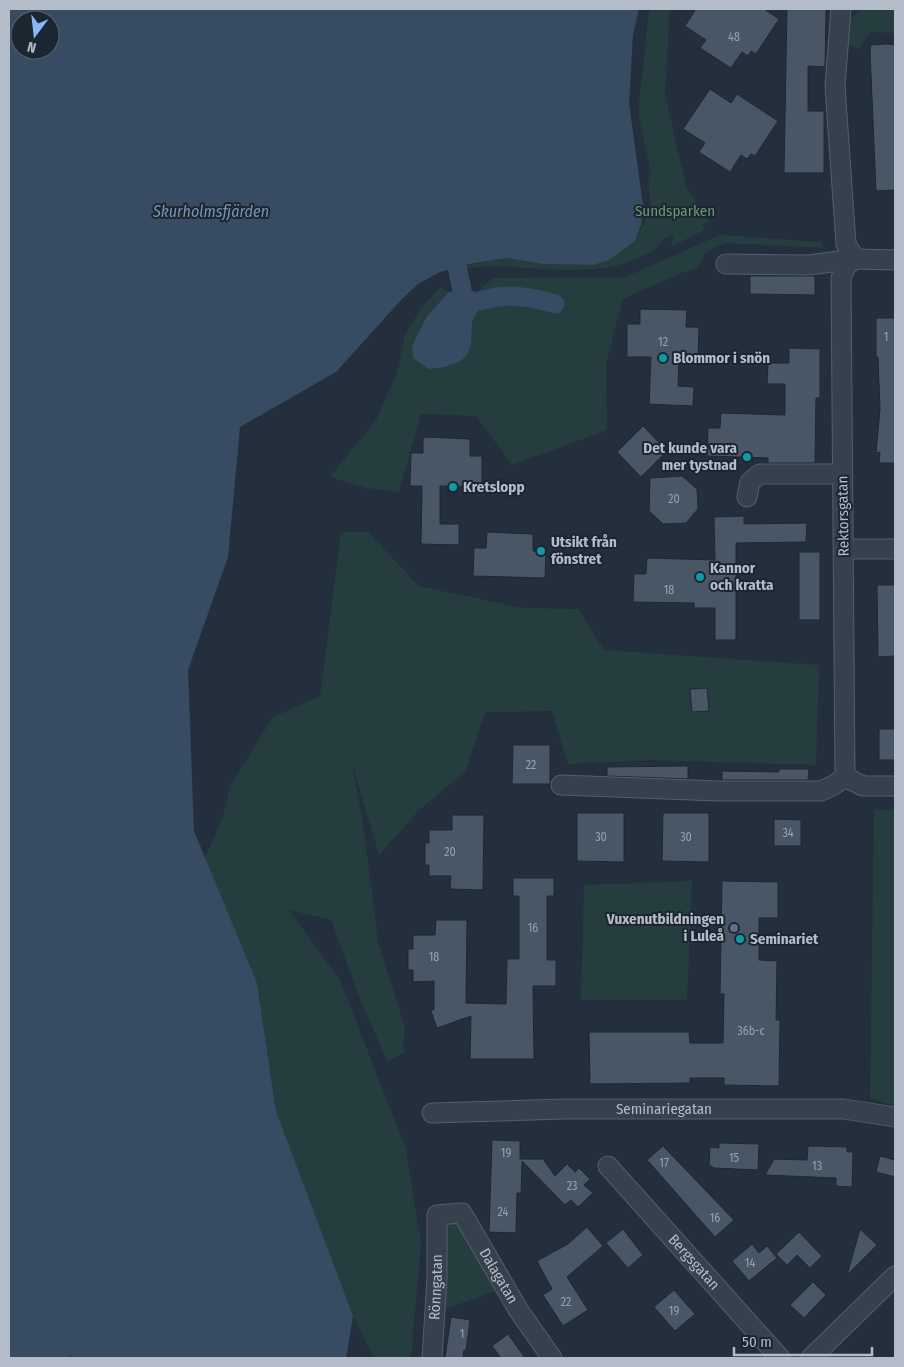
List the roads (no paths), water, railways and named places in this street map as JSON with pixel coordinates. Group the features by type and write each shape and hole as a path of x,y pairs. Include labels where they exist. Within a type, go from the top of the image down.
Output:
{"street":[{"path":"841,9 836,86 846,244 855,259"},
{"path":"726,264 809,265 855,259 895,260"},
{"name":"Rektorsgatan","path":"845,777 841,278 846,266 855,259"},
{"path":"746,497 750,482 760,474 842,474"},
{"path":"844,549 895,549"},
{"path":"561,785 718,791 821,791 834,786 845,777 863,786 895,786"},
{"name":"Seminariegatan","path":"432,1113 556,1110 844,1109 895,1117"},
{"name":"Bergsgatan","path":"608,1166 780,1358"},
{"name":"Dalagatan","path":"437,1214 462,1213 518,1311 552,1358"},
{"name":"Rönngatan","path":"432,1358 437,1278 437,1214"},
{"path":"811,1358 895,1276"}],"water":[{"name":"Skurholmsfjärden","path":"9,9 639,9 633,35 629,103 643,205 641,225 635,241 609,260 593,265 543,264 508,258 469,264 440,272 418,284 402,299 336,372 240,427 228,557 188,670 194,831 257,983 276,1111 353,1316 346,1358 76,1358 70,1356 67,1358 9,1358"},
{"path":"465,289 477,292 481,305 472,322 471,345 467,355 461,361 445,367 429,369 413,358 412,346 427,316 449,292"}],"waterway":[{"path":"457,267 462,289"},
{"path":"480,301 518,296 555,304"}],"place":[{"name":"Blommor i snön","path":"663,358"},
{"name":"Det kunde vara mer tystnad","path":"747,457"},
{"name":"Kretslopp","path":"453,487"},
{"name":"Utsikt från fönstret","path":"541,551"},
{"name":"Kannor och kratta","path":"700,577"},
{"name":"Vuxenutbildningen i Luleå","path":"734,928"},
{"name":"Seminariet","path":"740,939"}],"park label":[{"name":"Sundsparken","path":"675,211"}]}
